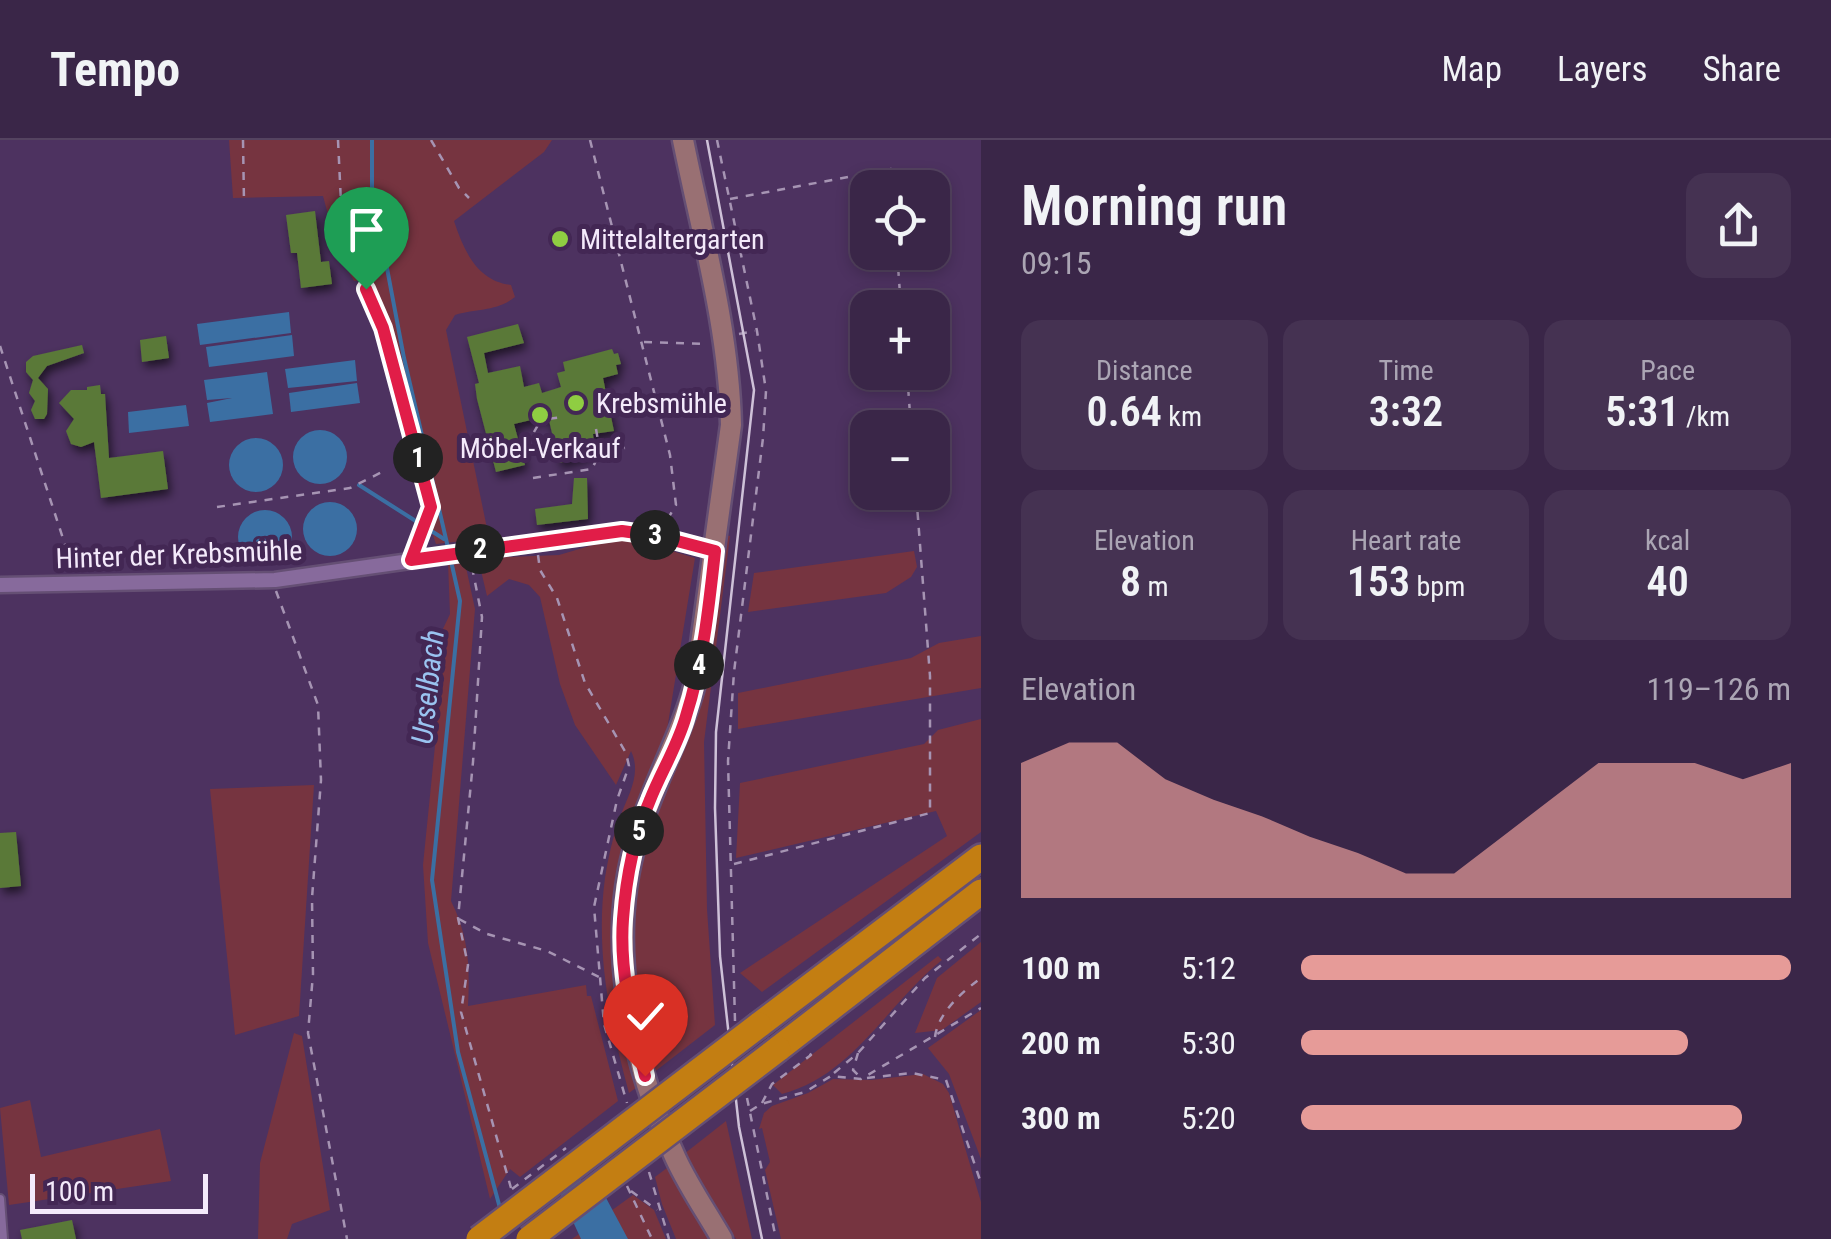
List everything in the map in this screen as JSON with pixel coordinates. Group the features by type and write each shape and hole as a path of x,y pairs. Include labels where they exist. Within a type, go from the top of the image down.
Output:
{"highway":[{"path":"479,1239 981,857"},
{"path":"529,1239 981,892"}],"main road":[{"path":"683,140 717,340 730,386 731,425 696,680 685,720 636,840 623,934 628,1003 645,1076 676,1160 722,1239"}],"street":[{"name":"Hinter der Krebsmühle","path":"0,585 275,580 622,531 715,551"}],"lane":[{"path":"0,1199 4,1239"}],"path":[{"path":"243,140 244,203"},
{"path":"338,140 343,244 350,266 366,289 383,328 431,507 411,560"},
{"path":"432,140 459,188 470,198"},
{"path":"590,140 670,455 676,505 661,530"},
{"path":"718,140 766,391 734,672 728,760 733,1007"},
{"path":"730,199 850,177"},
{"path":"641,342 697,345 757,331"},
{"path":"0,346 78,584"},
{"path":"534,432 542,418 546,424 548,419 562,417"},
{"path":"533,478 592,469 600,452 596,428"},
{"path":"600,452 625,448"},
{"path":"217,507 350,488 386,470"},
{"path":"732,864 930,812 930,676 917,510"},
{"path":"537,544 540,570 557,598 585,684 626,753 629,766"},
{"path":"457,553 482,617 458,918 468,965 461,1012 511,1190"},
{"path":"275,580 277,596 318,705 321,780 308,1033 348,1239"},
{"path":"458,918 487,934 547,952 600,977"},
{"path":"776,1239 749,1112 761,1104 805,1092 831,1076 858,1053 925,978 981,934"},
{"path":"935,1037 936,1025 960,993 981,978"},
{"path":"861,1078 981,1008"},
{"path":"858,1053 854,1070 861,1078"},
{"path":"761,1104 772,1084 808,1057"},
{"path":"831,1076 912,1074 946,1080 981,1183"},
{"path":"652,1239 629,1190 658,1211"}],"shaded area":[{"path":"229,140 552,140 544,152 454,221 474,263 489,278 511,285 515,297 494,307 455,315 446,330 489,538 436,544 400,418 376,290 369,279 354,281 339,255 323,196 233,198"},
{"path":"725,535 730,536 704,742 707,909 715,1025 653,1073 635,992 630,929 639,852 705,679"},
{"path":"623,536 695,558 665,742 619,879 641,1084 629,1093 610,1013 603,960 602,905 617,824 633,784 634,760 631,751 616,785 575,725 560,684 540,597 529,585 509,579 487,596 478,558 559,555"},
{"path":"914,551 917,567 911,577 886,593 748,612 754,573"},
{"path":"464,558 475,609 451,901 467,952 468,1006 586,985 618,1101 520,1177 510,1169 490,1199 428,943 423,865 437,726 429,678 432,652 450,614 448,563"},
{"path":"981,636 981,688 738,729 738,693 911,658 939,643"},
{"path":"981,719 981,832 762,992 740,973 947,836 936,811 736,858 740,783 924,744 938,730"},
{"path":"314,785 299,1016 235,1035 210,789"},
{"path":"981,942 981,1002 942,1030 915,1033 937,978"},
{"path":"938,956 942,960 830,1071 782,1094 773,1085"},
{"path":"981,1010 981,1159 949,1074 928,1048"},
{"path":"294,1033 302,1036 330,1210 292,1224 287,1239 258,1239 260,1163"},
{"path":"923,1074 943,1084 949,1093 981,1202 981,1239 781,1239 765,1170 770,1162 762,1128 759,1129 764,1113 833,1079 871,1080"},
{"path":"30,1100 41,1157 160,1129 171,1181 9,1205 0,1108"},
{"path":"726,1121 752,1239 736,1239 720,1216 717,1218 684,1154"},
{"path":"671,1165 712,1239 676,1239 655,1177"},
{"path":"633,1195 654,1210 666,1239 572,1239"}],"water":[{"path":"289,312 291,333 200,345 197,324"},
{"path":"292,335 294,356 209,367 206,347"},
{"path":"355,360 357,381 288,388 285,369"},
{"path":"267,372 273,414 210,422 207,403 232,398 207,400 204,380"},
{"path":"357,383 360,403 291,412 289,393"},
{"path":"186,405 189,426 129,433 128,412"},
{"path":"320,430 339,438 347,457 339,476 320,484 301,476 293,457 301,438"},
{"path":"256,438 275,446 283,465 275,484 256,492 237,484 229,465 237,446"},
{"path":"330,502 349,510 357,529 349,548 330,556 311,548 303,529 311,510"},
{"path":"265,510 284,518 292,537 284,556 265,564 246,556 238,537 246,518"},
{"path":"571,1174 605,1196 628,1239 581,1239 558,1189"}],"building":[{"path":"315,211 321,262 329,261 332,284 301,288 297,253 291,253 286,215"},
{"path":"518,324 524,343 484,353 488,373 520,366 524,387 539,383 542,393 561,387 557,373 565,371 563,362 612,349 614,354 618,353 618,374 603,378 614,431 593,434 594,443 588,455 559,463 548,416 514,424 525,465 496,472 477,399 475,384 479,383 467,337"},
{"path":"166,336 169,358 142,362 140,340"},
{"path":"82,345 84,353 47,366 38,378 48,389 47,414 44,419 35,419 31,410 35,401 29,393 33,380 26,372 26,362 33,356"},
{"path":"100,385 101,394 105,394 109,458 163,451 168,489 101,498 94,442 81,447 71,444 66,431 74,419 59,403 71,390"},
{"path":"574,478 587,478 588,519 537,525 535,509 572,504"},
{"path":"16,832 21,886 0,888 0,833"},
{"path":"72,1220 76,1239 22,1239 20,1230"}],"waterway":[{"name":"Urselbach","path":"372,140 372,189 404,358 449,552"},
{"path":"359,485 444,539"},
{"name":"Urselbach","path":"451,561 460,601 432,880 458,1052 501,1212"}],"tram line":[{"path":"707,140 754,390 716,732 715,808 720,956 739,1127 762,1239"}],"place":[{"name":"Mittelaltergarten","path":"560,239"},
{"name":"Krebsmühle","path":"576,403"},
{"name":"Möbel-Verkauf","path":"540,415"}],"route":[{"path":"366,289 383,328 431,507 411,560 622,531 715,551 696,680 685,720 649,802 628,876 623,962 645,1076"}]}
